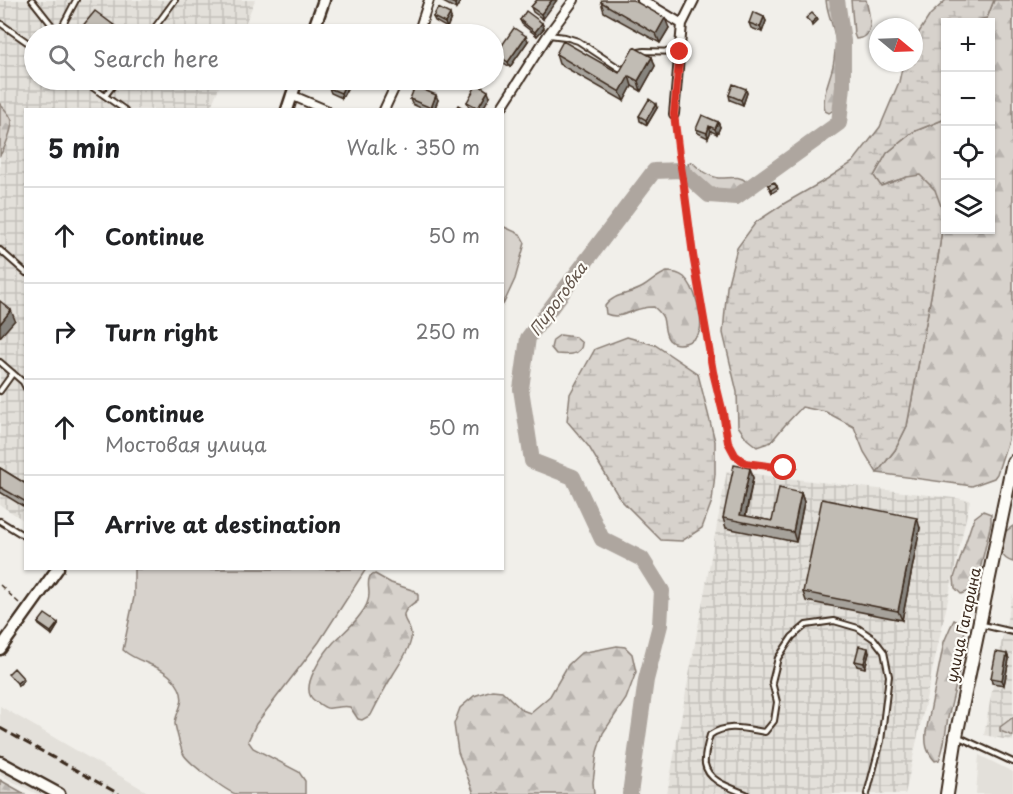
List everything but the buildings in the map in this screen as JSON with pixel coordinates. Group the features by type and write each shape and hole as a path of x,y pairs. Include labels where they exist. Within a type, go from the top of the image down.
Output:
{"main road":[{"path":"316,24 324,0"},
{"path":"288,108 293,90"},
{"name":"улица Гагарина","path":"947,794 956,736 1013,462"},
{"path":"0,649 57,570"},
{"path":"0,762 59,794"}],"street":[{"path":"421,24 429,0"},
{"path":"501,108 548,35 574,0"},
{"path":"642,0 682,24"},
{"path":"674,114 682,24 694,0"},
{"path":"385,108 393,90"},
{"path":"291,95 321,108"}],"lane":[{"path":"32,0 50,24"},
{"path":"63,24 76,0"},
{"path":"157,24 175,0"},
{"path":"0,23 24,40"},
{"path":"548,35 578,41 619,68 628,68"},
{"path":"637,53 644,51 680,52"},
{"path":"96,90 122,108"},
{"path":"105,96 110,90"},
{"path":"0,250 24,271"},
{"path":"0,362 24,384"},
{"path":"0,390 13,373"},
{"path":"0,521 24,536"},
{"path":"746,794 719,782 710,773 704,763 710,735 718,730 732,728 765,732 774,721 777,702 772,682 778,658 792,637 806,625 834,621 858,628 874,639 884,651 889,676 881,741 867,794"},
{"path":"979,624 1013,632"},
{"path":"956,736 1013,762"}],"path":[{"path":"674,114 693,255 713,372 728,442 735,455 745,463 803,468"},
{"path":"0,585 27,610"}],"shaded area":[{"path":"0,0 255,0 245,24 24,24 24,90 218,90 210,108 24,108 24,520 0,505"},
{"path":"727,471 970,500 905,794 667,794"},
{"path":"1013,594 1013,741 984,735 998,657"},
{"path":"0,706 151,794 37,794 0,775"},
{"path":"979,755 1013,772 1013,794 976,794"}],"green space":[{"path":"826,0 842,0 843,8 839,54 839,96 835,109 829,113 825,111 824,98 833,66 835,43"},
{"path":"851,0 866,0 869,30 863,38 856,39"},
{"path":"946,0 994,0 987,18 941,18 941,121 913,132 887,153 874,176 881,186 920,175 935,190 941,206 941,234 938,258 907,426 895,450 877,473 864,452 854,427 826,412 802,407 771,442 757,447 747,439 738,426 737,392 723,333 727,287 737,248 756,222 853,162 880,127 901,72 923,72 923,26 930,15"},
{"path":"994,0 1013,0 1013,400 1008,440 997,474 994,478 972,486 877,473 895,450 907,426 941,234 995,234 995,18 987,18"},
{"path":"0,104 12,121 8,139 0,155"},
{"path":"941,121 941,211 907,177 880,186 874,176 887,153 913,132"},
{"path":"692,162 710,176 737,177 747,182 731,191 713,189 701,183 692,174 688,163"},
{"path":"504,227 520,234 525,243 515,279 504,303"},
{"path":"667,272 684,277 695,294 701,324 698,334 691,340 677,344 669,340 663,318 654,307 616,316 606,314 605,306 613,299 638,290"},
{"path":"560,335 575,337 582,343 579,350 573,354 556,354 551,348 553,340"},
{"path":"627,337 655,345 698,374 715,441 715,474 712,501 702,528 682,541 661,540 620,499 589,447 567,421 570,394 595,349"},
{"path":"983,511 991,514 991,523 979,574 970,591 961,594 955,588 954,578 974,518"},
{"path":"1013,526 1013,562 1003,556 999,545 1002,535"},
{"path":"134,570 365,570 319,642 256,724 248,741 253,748 299,772 305,781 305,794 236,794 208,777 184,755 175,724 182,698 179,688 174,680 160,669 123,650 134,597"},
{"path":"375,574 391,583 415,591 418,600 405,611 405,620 411,633 406,652 371,715 362,720 358,719 350,707 327,708 322,706 310,695 309,688 310,680 324,654 365,608 369,597 369,578"},
{"path":"954,620 965,630 964,641 943,750 939,760 935,761 927,747 926,732 944,642"},
{"path":"617,646 625,647 632,654 636,672 626,699 603,733 597,752 593,782 594,794 474,794 458,752 454,724 460,708 474,696 492,690 502,691 522,710 530,713 550,696 568,665 581,653"},
{"path":"1012,718 1013,736 1000,731 1000,727"},
{"path":"0,780 25,794 0,794"}],"waterway":[{"name":"Пироговка","path":"630,794 646,680 660,625 662,591 642,559 602,539 573,477 532,461 521,389 528,338 654,171 681,170 709,195 736,197 839,123 843,86 843,41 837,0"}],"railway":[{"path":"0,728 119,794"}],"route":[{"path":"680,52 674,114 679,155 693,255 713,372 728,442 735,455 745,463 784,468"}]}
